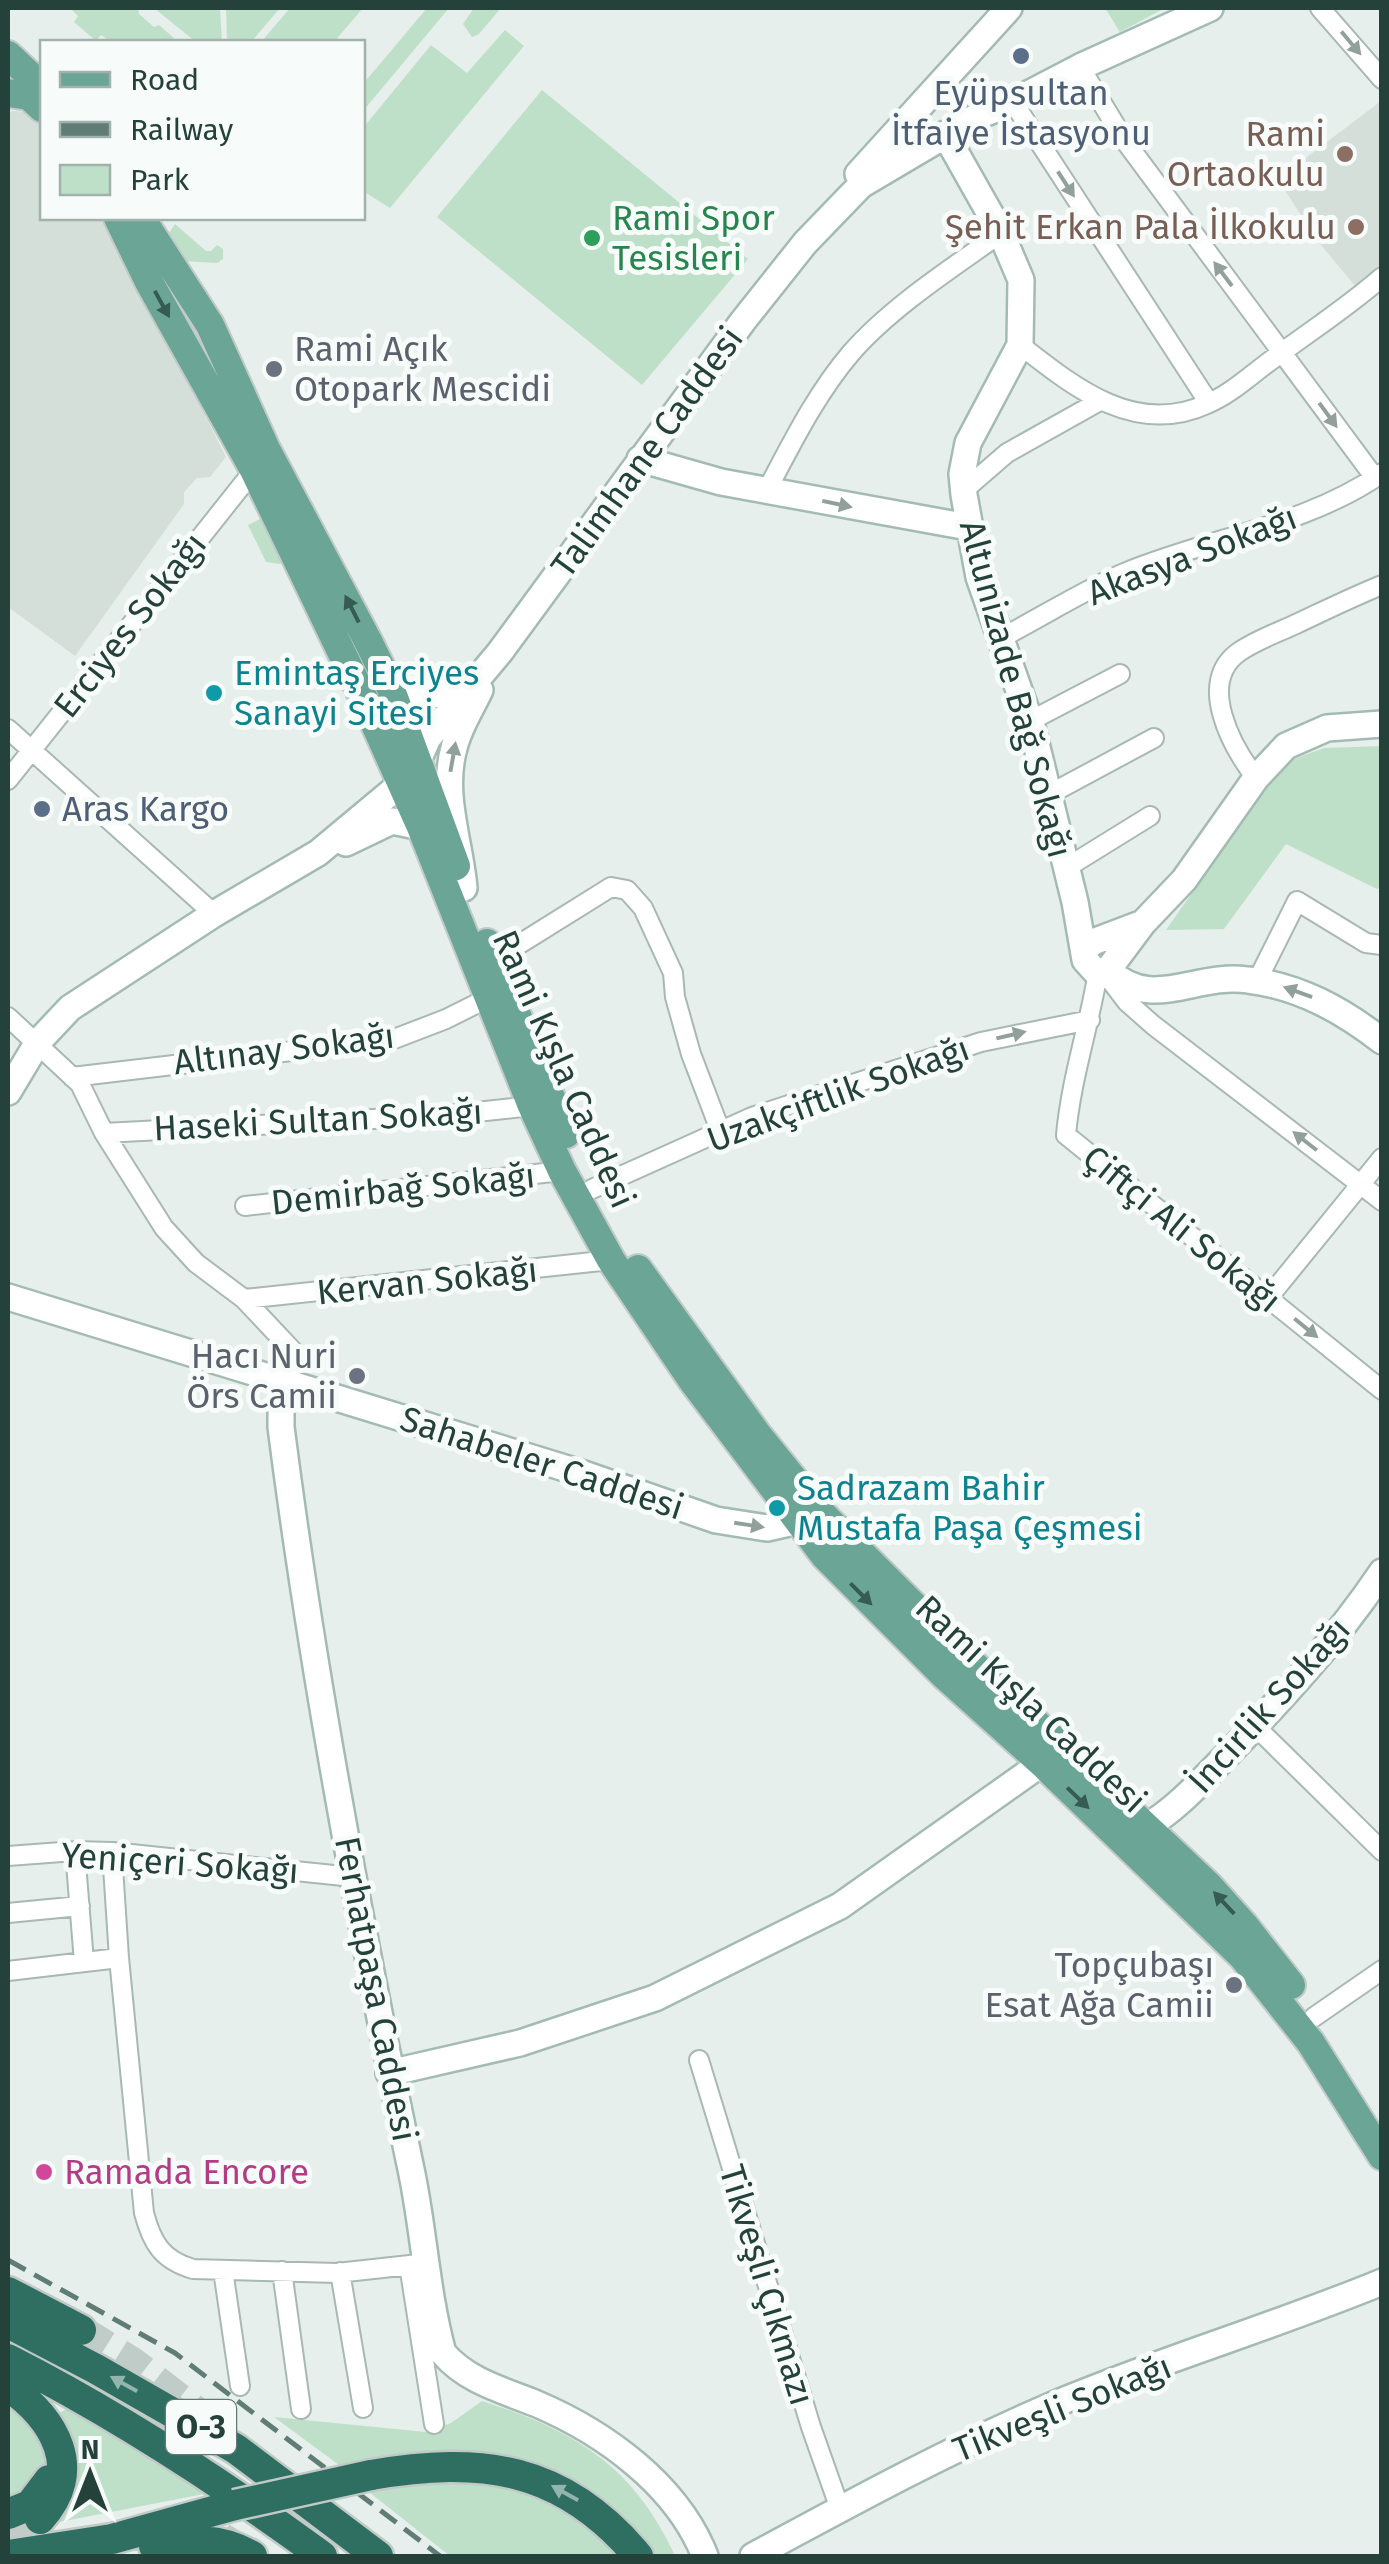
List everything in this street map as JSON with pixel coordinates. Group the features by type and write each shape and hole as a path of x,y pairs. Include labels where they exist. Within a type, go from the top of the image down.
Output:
{"highway":[{"path":"8,2292 81,2330"},
{"name":"O-3","path":"8,2323 222,2440 378,2556"},
{"name":"O-3","path":"8,2359 157,2443 322,2556"},
{"path":"8,2386 29,2404 62,2453 63,2474 54,2501 40,2519"},
{"path":"8,2514 30,2505 46,2486 54,2464 51,2432"},
{"path":"8,2555 112,2539 371,2476 462,2466 489,2467 544,2481 592,2510 638,2556"},
{"path":"8,2541 246,2506"},
{"path":"246,2506 294,2556"},
{"path":"102,2556 202,2540 223,2543 252,2556"}],"main road":[{"path":"8,56 40,85"},
{"path":"8,93 29,96 40,106"},
{"name":"Rami Kışla Caddesi","path":"119,220 149,282 328,561 389,684 421,827 532,1106 611,1260 692,1380 798,1521 857,1591 1042,1763 1260,1976 1312,2043 1382,2156"},
{"name":"Rami Kışla Caddesi","path":"141,220 210,326 260,460 464,888 592,1189 636,1267 802,1492 1244,1925 1314,2017 1382,2125"},
{"path":"798,1521 802,1492"},
{"path":"971,1700 977,1685 990,1679"},
{"path":"1114,1834 1135,1834 1146,1827"}],"street":[{"path":"816,231 856,176 1009,8"},
{"name":"Talimhane Caddesi","path":"318,853 410,773 428,738 482,675 743,321 816,231 862,194 948,140 1004,114 1013,102 1210,8"},
{"path":"1320,8 1382,79"},
{"path":"1080,67 1125,141 1378,476"},
{"path":"1013,102 1209,404"},
{"name":"Altunizade Bağ Sokağı","path":"948,140 1001,233 1021,280 1020,345 968,444 962,474 968,527 980,576 1030,721 1075,902 1102,958"},
{"path":"767,490 802,425 855,349 940,277 1001,233"},
{"path":"1020,345 1098,402 1156,415 1190,411 1209,404 1382,277"},
{"path":"963,491 1007,452 1098,402"},
{"path":"640,459 721,482 968,527"},
{"name":"Erciyes Sokağı","path":"8,780 260,460"},
{"name":"Akasya Sokağı","path":"1002,638 1121,574 1320,506 1378,476"},
{"path":"1256,778 1220,704 1221,673 1229,661 1259,642 1382,585"},
{"path":"1030,721 1120,674"},
{"path":"389,684 428,698 451,692 482,675"},
{"name":"Talimhane Caddesi","path":"464,888 450,776 457,737 481,686 482,675"},
{"path":"1102,958 1143,924 1184,880 1256,778 1286,746 1327,728 1382,724"},
{"path":"8,729 214,914"},
{"path":"1048,796 1154,738"},
{"path":"1066,868 1150,816"},
{"path":"8,1092 38,1042 70,1008 214,914 318,853 392,821 421,827"},
{"path":"494,960 611,887 627,890 643,908 673,973 675,997 691,1054 720,1130"},
{"path":"1257,981 1297,901 1366,943 1382,944"},
{"path":"1102,958 1121,983 1146,992 1230,978 1300,992 1332,1006 1382,1041"},
{"path":"1102,958 1127,1002 1153,1025 1382,1201"},
{"name":"Çiftçi Ali Sokağı","path":"1102,958 1070,1090 1066,1135 1382,1390"},
{"name":"Altınay Sokağı","path":"72,1077 394,1040 488,998"},
{"path":"8,1017 38,1042 85,1092 104,1133 164,1228 196,1263 244,1299 292,1350 294,1361 288,1382"},
{"name":"Uzakçiftlik Sokağı","path":"592,1189 720,1130 981,1042 1090,1020"},
{"name":"Haseki Sultan Sokağı","path":"104,1133 448,1115 532,1106"},
{"path":"1268,1298 1382,1158"},
{"name":"Demirbağ Sokağı","path":"245,1206 562,1171"},
{"name":"Kervan Sokağı","path":"244,1299 611,1260"},
{"name":"Sahabeler Caddesi","path":"8,1297 581,1473 716,1520 767,1528 798,1521"},
{"name":"Ferhatpaşa Caddesi","path":"288,1382 281,1427 353,1876 388,2073 412,2175 418,2264 443,2353 461,2372 575,2422 602,2438 666,2494 705,2556"},
{"name":"İncirlik Sokağı","path":"1146,1827 1180,1803 1255,1726 1325,1649 1382,1572"},
{"path":"1255,1726 1382,1851"},
{"path":"388,2073 520,2044 655,1998 840,1906 1042,1763"},
{"path":"75,1851 84,1962"},
{"path":"112,1852 118,1958 144,2212 160,2252 172,2263 193,2270 340,2272 418,2264 434,2424"},
{"name":"Yeniçeri Sokağı","path":"8,1856 112,1852 353,1876"},
{"path":"8,1913 80,1906"},
{"path":"8,1972 118,1958"},
{"path":"1314,2017 1382,1970"},
{"name":"Tikveşli Çıkmazı","path":"699,2060 810,2427 840,2508"},
{"path":"223,2270 240,2386"},
{"path":"282,2272 302,2409"},
{"path":"340,2272 363,2408"},
{"name":"Tikveşli Sokağı","path":"753,2556 840,2508 1054,2404 1308,2313 1382,2282"},
{"name":"Ferhatpaşa Caddesi","path":"649,2480 687,2556"}],"shaded area":[{"name":"Rami Ortaokulu","path":"1381,101 1381,265 1356,287 1316,239 1278,179"},
{"path":"8,112 27,112 40,122 40,220 107,220 226,457 210,477 197,478 184,492 184,504 75,656 8,607"}],"green space":[{"path":"70,8 138,8 139,14 154,27 159,25 174,38 108,40 101,35 95,40 74,22 78,16"},
{"path":"154,8 220,8 222,40 194,40"},
{"path":"226,8 280,8 253,40 227,40"},
{"path":"290,8 363,8 336,40 263,40"},
{"path":"427,8 449,8 365,109 365,82"},
{"path":"474,8 501,8 472,37 463,24"},
{"path":"1105,8 1165,8 1120,32"},
{"path":"505,30 524,46 390,208 365,192 365,126 431,45 467,73"},
{"name":"Rami Spor Tesisleri","path":"542,90 748,259 642,385 437,217"},
{"path":"175,224 206,251 217,245 223,249 223,259 217,263 180,261 167,236"},
{"path":"262,518 284,560 280,564 266,562 248,525"},
{"path":"1381,746 1381,887 1377,889 1286,844 1224,929 1166,930 1283,763 1324,748"},
{"path":"482,2401 545,2425 598,2456 640,2498 675,2556 651,2556 593,2497 386,2458 339,2465 274,2417 426,2432 451,2423"},
{"path":"8,2406 36,2433 47,2469 8,2506"},
{"path":"67,2409 157,2460 204,2494 54,2523 72,2495 78,2469 73,2443 59,2413"},
{"path":"478,2479 552,2498 626,2556 450,2556 369,2492 438,2480"}],"tunnel":[{"path":"81,2330 134,2363 223,2432"},
{"path":"224,2556 247,2524 258,2485"},
{"path":"8,2535 40,2519"}],"railway":[{"path":"8,2260 175,2353 440,2556"}],"place":[{"name":"Eyüpsultan İtfaiye İstasyonu","path":"1021,56"},
{"name":"Rami Ortaokulu","path":"1345,154"},
{"name":"Şehit Erkan Pala İlkokulu","path":"1356,227"},
{"name":"Rami Spor Tesisleri","path":"592,238"},
{"name":"Rami Açık Otopark Mescidi","path":"274,369"},
{"name":"Emintaş Erciyes Sanayi Sitesi","path":"214,693"},
{"name":"Aras Kargo","path":"42,809"},
{"name":"Hacı Nuri Örs Camii","path":"357,1376"},
{"name":"Sadrazam Bahir Mustafa Paşa Çeşmesi","path":"777,1508"},
{"name":"Topçubaşı Esat Ağa Camii","path":"1234,1985"},
{"name":"Ramada Encore","path":"44,2172"}]}
